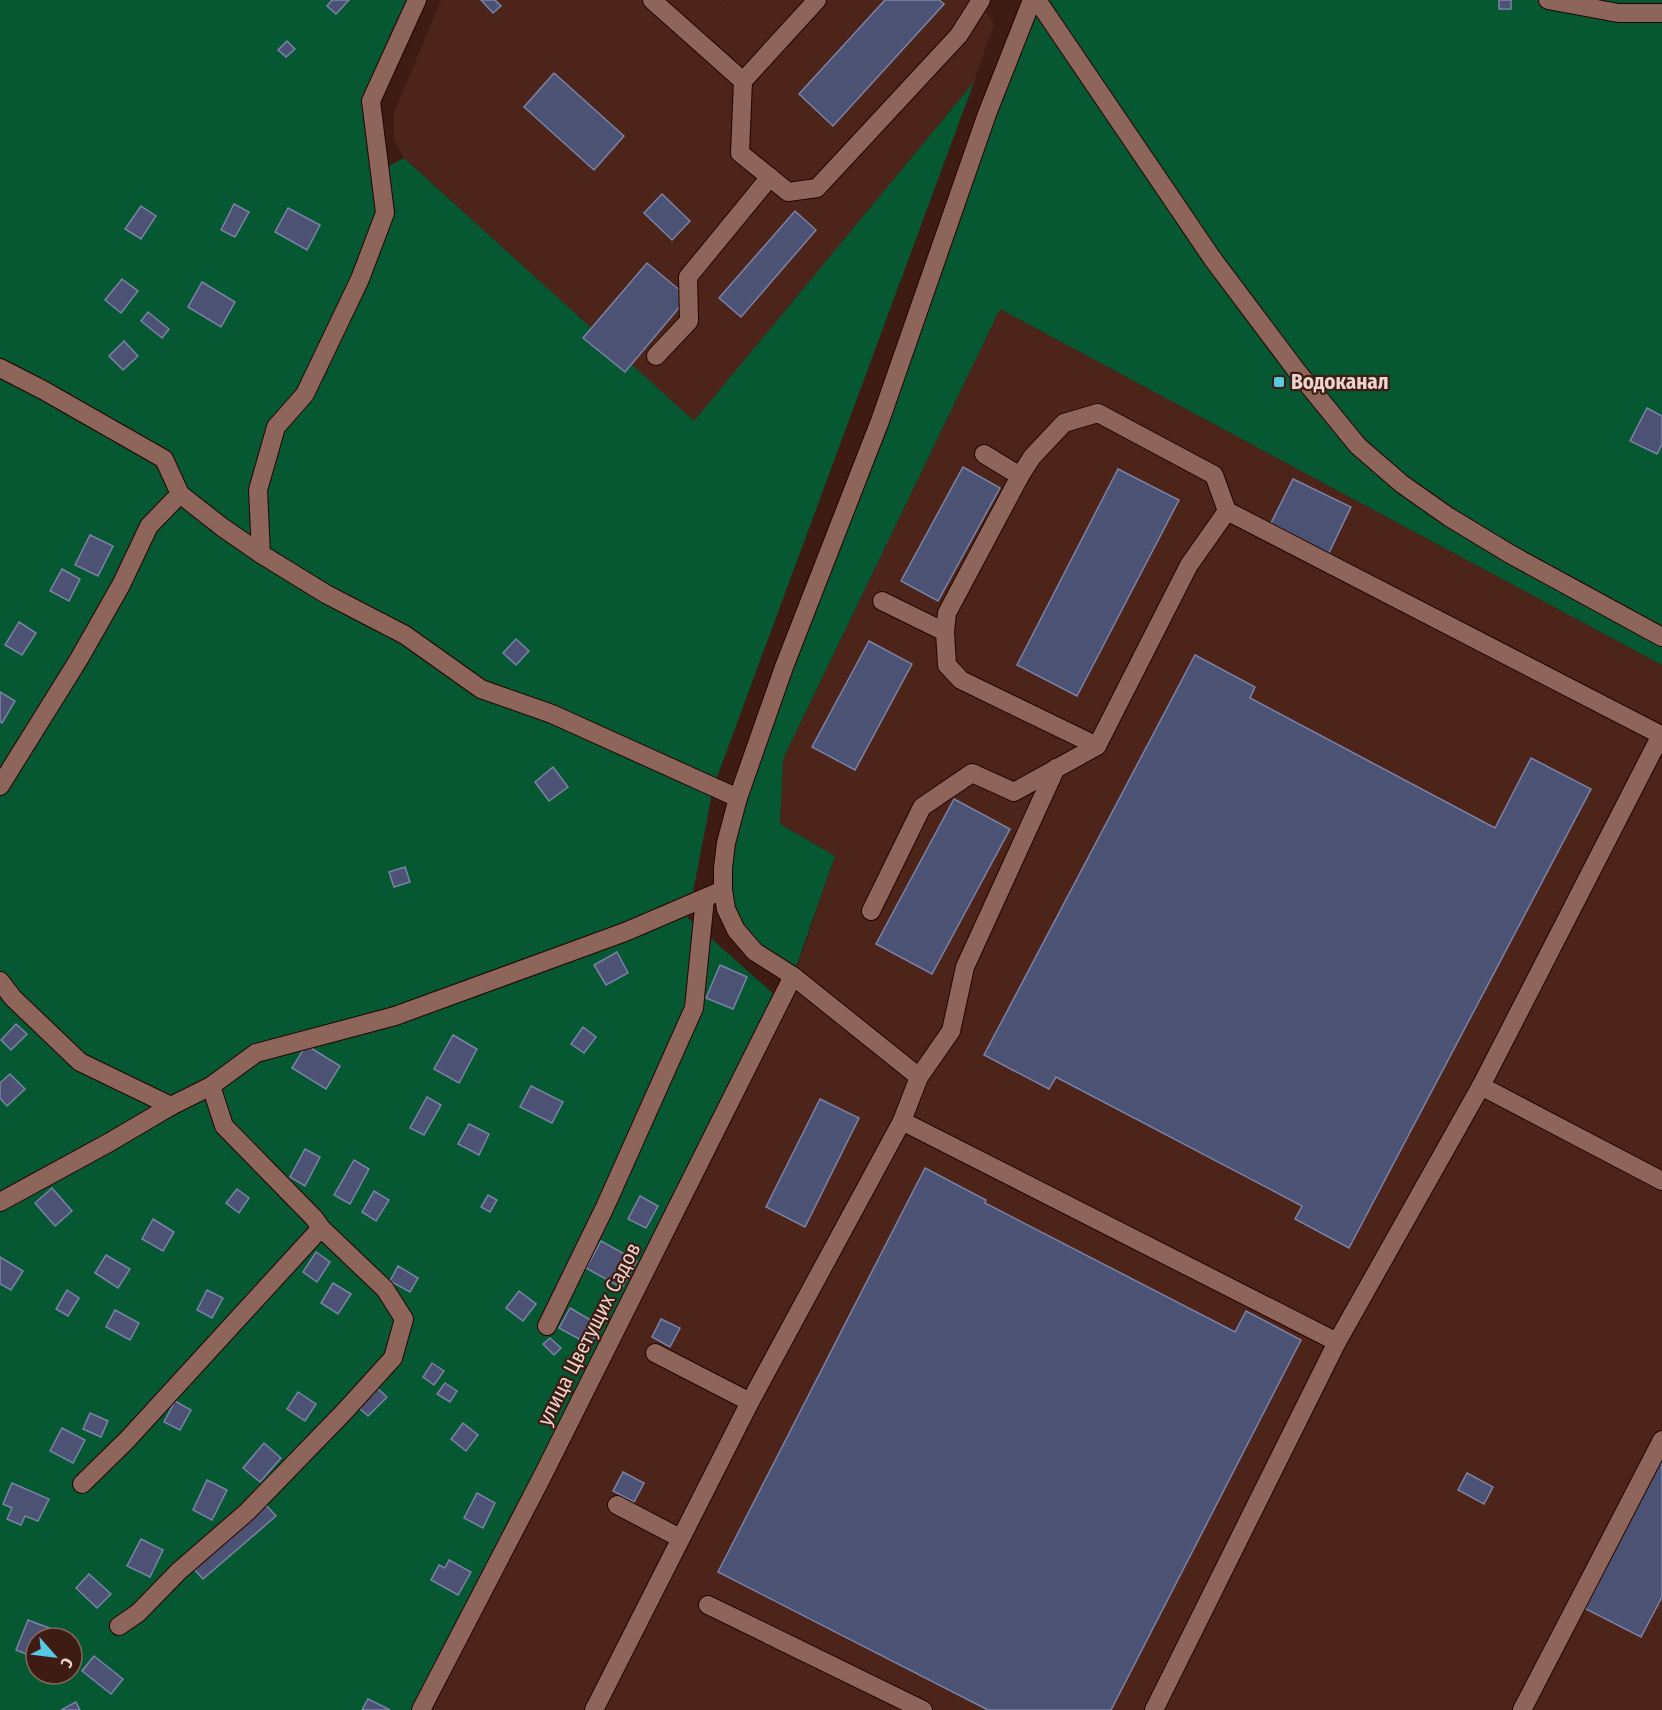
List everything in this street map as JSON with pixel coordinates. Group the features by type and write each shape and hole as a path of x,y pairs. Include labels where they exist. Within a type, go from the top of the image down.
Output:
{"street":[{"path":"261,554 258,490 276,427 305,394 360,279 385,213 371,101 417,0"},
{"path":"652,0 743,81"},
{"path":"817,0 743,81 740,153 788,192 817,188 959,35 981,0"},
{"path":"919,1077 793,976 755,952 736,930 726,909 723,890 726,843 738,798 784,668 880,421 987,114 1032,0"},
{"path":"1036,0 1212,258 1296,370 1358,446 1402,484 1449,517 1510,554 1657,630"},
{"path":"1548,0 1618,13 1662,13"},
{"path":"656,356 689,321 688,277 770,177"},
{"path":"0,368 164,459 180,494 261,554 326,594 405,635 481,689 552,714 738,798"},
{"path":"1097,746 961,680 947,665 945,632 946,613 1032,457 1064,423 1098,413 1215,475 1227,511 1661,735 1481,1086 1337,1342 1154,1710"},
{"path":"984,454 1020,476"},
{"path":"0,786 121,585 149,526 180,494"},
{"path":"872,911 922,807 972,773 1014,792 1097,746 1189,565 1227,511"},
{"path":"882,601 945,632"},
{"path":"594,1710 750,1402 902,1121 919,1077 951,1031 964,967 1056,768"},
{"path":"0,1202 171,1106 212,1086 256,1053 395,1016 625,932 723,890"},
{"path":"547,1326 605,1207 694,1008 705,898"},
{"name":"улица Цветущих Садов","path":"421,1710 541,1479 793,976"},
{"path":"0,981 13,998 81,1062 171,1106"},
{"path":"119,1626 138,1613 179,1571 247,1512 344,1412 393,1358 404,1319 385,1289 321,1228 314,1218 224,1126 212,1086"},
{"path":"1481,1086 1662,1181"},
{"path":"902,1121 1337,1342"},
{"path":"82,1484 127,1440 321,1228"},
{"path":"655,1353 750,1402"},
{"path":"1522,1710 1662,1440"},
{"path":"617,1505 680,1538"},
{"path":"708,1605 923,1710"}],"shaded area":[{"path":"441,0 723,0 725,2 727,0 979,0 994,24 974,82 694,422 404,158 394,139 394,113"},
{"path":"1000,309 1662,665 1662,1710 422,1710 785,1004 835,856 780,824 783,759"}],"green space":[{"path":"0,0 407,0 390,34 372,175 404,158 694,421 974,82 713,788 688,918 785,1004 422,1710 0,1710"},
{"path":"1032,0 1662,0 1662,665 1000,309 783,759 780,824 835,856 793,976 736,930 726,843"}],"building":[{"path":"332,0 349,0 336,14 327,6"},
{"path":"481,0 495,0 501,6 493,13"},
{"path":"885,0 939,0 944,4 833,126 799,94"},
{"path":"1499,0 1511,0 1511,9 1499,9"},
{"path":"287,41 295,49 286,57 278,50"},
{"path":"554,73 624,136 594,170 524,107"},
{"path":"662,194 690,221 672,240 644,213"},
{"path":"234,204 249,212 235,237 221,230"},
{"path":"141,206 156,216 141,239 125,229"},
{"path":"288,208 320,225 307,250 275,232"},
{"path":"795,211 816,230 741,317 719,298"},
{"path":"647,263 688,297 625,372 583,338"},
{"path":"122,279 138,291 121,313 105,300"},
{"path":"202,282 235,302 221,327 188,307"},
{"path":"148,312 169,329 162,338 141,321"},
{"path":"124,341 138,356 123,370 109,356"},
{"path":"1647,408 1662,416 1662,444 1657,454 1630,441"},
{"path":"963,467 1000,488 938,601 901,581"},
{"path":"1118,469 1179,500 1077,696 1017,665"},
{"path":"1293,479 1351,507 1328,555 1269,527"},
{"path":"90,535 113,546 98,576 75,565"},
{"path":"62,569 80,579 69,601 50,591"},
{"path":"19,622 36,633 22,655 5,645"},
{"path":"516,639 529,651 516,665 503,653"},
{"path":"869,641 912,664 855,770 812,747"},
{"path":"1195,655 1255,687 1250,698 1495,828 1531,758 1591,789 1349,1248 1295,1219 1302,1206 1056,1077 1049,1089 984,1055"},
{"path":"0,692 15,701 2,723 0,721"},
{"path":"553,767 568,787 549,801 535,782"},
{"path":"954,799 1010,829 932,974 876,944"},
{"path":"405,867 410,882 394,887 389,872"},
{"path":"617,952 628,973 606,985 594,965"},
{"path":"720,965 747,977 733,1009 706,998"},
{"path":"16,1024 27,1034 11,1050 1,1040"},
{"path":"583,1027 596,1037 584,1053 571,1044"},
{"path":"453,1035 477,1049 459,1083 434,1069"},
{"path":"306,1045 340,1066 326,1089 292,1068"},
{"path":"10,1074 25,1089 7,1106 0,1098 0,1083"},
{"path":"531,1086 563,1102 552,1123 520,1107"},
{"path":"427,1097 441,1105 424,1135 410,1128"},
{"path":"820,1099 859,1118 805,1227 766,1207"},
{"path":"469,1124 489,1134 479,1155 458,1144"},
{"path":"305,1149 320,1157 305,1186 290,1177"},
{"path":"354,1160 369,1169 350,1204 334,1195"},
{"path":"925,1168 986,1200 985,1203 1235,1332 1246,1311 1301,1340 1111,1710 988,1710 718,1572"},
{"path":"52,1188 72,1211 55,1226 35,1203"},
{"path":"237,1189 249,1198 239,1213 226,1203"},
{"path":"374,1191 389,1200 376,1221 362,1212"},
{"path":"488,1195 497,1200 490,1212 481,1207"},
{"path":"640,1196 658,1206 646,1228 628,1219"},
{"path":"153,1219 174,1232 163,1251 142,1239"},
{"path":"601,1241 637,1261 622,1288 586,1268"},
{"path":"316,1252 330,1262 317,1282 303,1272"},
{"path":"106,1255 130,1269 118,1288 95,1273"},
{"path":"0,1257 23,1271 11,1290 0,1284"},
{"path":"398,1266 418,1278 410,1292 390,1281"},
{"path":"333,1283 351,1294 338,1314 321,1303"},
{"path":"67,1290 79,1298 68,1316 56,1309"},
{"path":"207,1290 223,1298 212,1318 197,1310"},
{"path":"519,1291 536,1304 523,1321 506,1308"},
{"path":"570,1308 601,1326 590,1345 559,1328"},
{"path":"115,1310 139,1323 130,1340 106,1327"},
{"path":"661,1319 680,1328 670,1347 652,1337"},
{"path":"550,1338 561,1348 554,1355 543,1344"},
{"path":"432,1363 444,1371 434,1385 423,1377"},
{"path":"445,1383 457,1391 450,1402 437,1394"},
{"path":"376,1387 387,1397 368,1416 357,1406"},
{"path":"298,1392 316,1404 305,1421 287,1409"},
{"path":"175,1401 191,1410 180,1430 164,1422"},
{"path":"90,1413 108,1421 101,1437 83,1429"},
{"path":"463,1423 478,1435 466,1451 451,1439"},
{"path":"62,1428 85,1440 73,1463 50,1451"},
{"path":"264,1443 281,1458 260,1482 243,1468"},
{"path":"1662,1457 1662,1597 1641,1637 1584,1608"},
{"path":"623,1472 644,1483 634,1502 613,1491"},
{"path":"1467,1473 1493,1487 1484,1504 1458,1490"},
{"path":"207,1480 227,1490 212,1520 193,1510"},
{"path":"12,1483 49,1499 38,1521 25,1516 21,1525 7,1519 12,1508 3,1504"},
{"path":"477,1493 495,1503 483,1528 464,1518"},
{"path":"264,1503 276,1516 203,1579 192,1567"},
{"path":"141,1539 163,1550 150,1577 127,1566"},
{"path":"449,1560 471,1572 458,1595 431,1580 439,1565 445,1568"},
{"path":"89,1574 111,1594 97,1608 76,1588"},
{"path":"28,1620 44,1626 26,1626"},
{"path":"24,1630 24,1653 16,1650"},
{"path":"94,1656 123,1679 111,1694 84,1673 84,1668"},
{"path":"368,1699 390,1710 362,1710"},
{"path":"76,1702 80,1710 61,1710"}],"place":[{"name":"Водоканал","path":"1279,382"}]}
